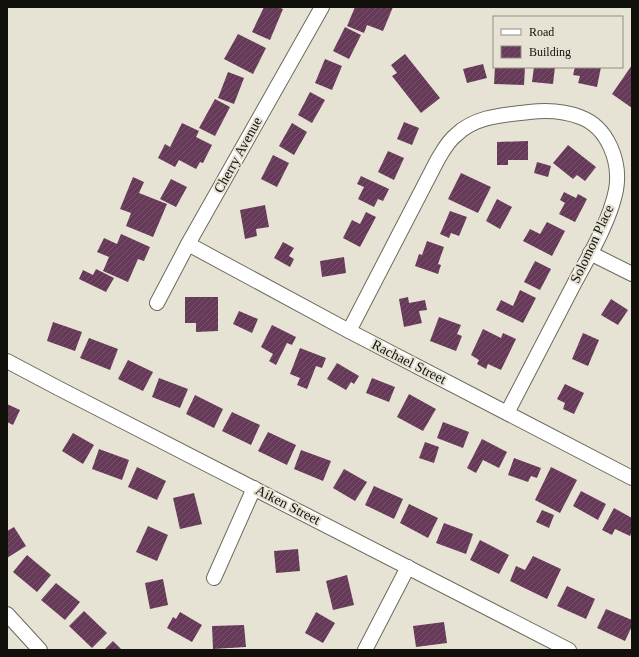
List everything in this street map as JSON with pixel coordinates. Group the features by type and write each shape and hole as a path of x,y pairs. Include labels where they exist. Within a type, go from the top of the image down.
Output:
{"street":[{"name":"Cherry Avenue","path":"157,303 188,244 322,7"},
{"name":"Solomon Place","path":"348,331 438,159 454,136 473,122 499,116 536,111 566,113 581,117 597,128 612,148 616,161 616,189 612,204 590,253 507,413"},
{"name":"Rachael Street","path":"188,244 348,331 632,478"},
{"path":"590,253 632,274"},
{"name":"Aiken Street","path":"7,361 569,650"},
{"path":"214,578 254,488"},
{"path":"365,650 408,567"},
{"path":"7,614 40,650"}],"building":[{"path":"264,7 278,7 283,9 270,40 252,32"},
{"path":"355,7 393,7 383,31 367,25 364,33 347,26"},
{"path":"345,27 361,35 349,59 333,51"},
{"path":"238,34 266,48 253,74 224,59"},
{"path":"405,54 440,98 421,113 392,76 397,73 391,65"},
{"path":"325,59 342,66 332,90 315,83"},
{"path":"483,64 487,78 467,83 463,69"},
{"path":"632,65 632,108 612,94"},
{"path":"495,68 525,68 524,85 494,84"},
{"path":"534,68 555,68 553,84 532,82"},
{"path":"575,68 601,68 597,87 578,83 580,76 573,75"},
{"path":"228,72 244,78 234,104 218,98"},
{"path":"310,92 325,100 312,123 298,115"},
{"path":"215,99 230,107 215,136 199,128"},
{"path":"404,122 419,128 412,145 397,139"},
{"path":"182,123 199,131 196,137 212,145 203,163 200,162 196,169 179,160 175,167 158,158 165,144 170,147"},
{"path":"292,123 307,132 294,155 279,146"},
{"path":"528,141 528,160 508,160 508,165 497,165 497,142"},
{"path":"568,145 596,167 585,181 577,175 573,179 553,163"},
{"path":"388,151 404,158 394,180 378,172"},
{"path":"273,155 289,163 277,187 261,179"},
{"path":"537,162 551,166 548,177 534,173"},
{"path":"461,173 491,187 478,213 448,199"},
{"path":"361,176 389,189 383,201 378,199 374,207 358,199 364,187 357,184"},
{"path":"133,177 144,182 139,193 167,204 153,237 126,226 131,213 120,209"},
{"path":"171,179 187,187 176,207 160,199"},
{"path":"564,192 576,198 578,194 587,199 575,222 559,214 565,203 560,200"},
{"path":"497,199 512,207 500,229 486,221"},
{"path":"265,205 269,227 256,229 257,236 245,239 240,210"},
{"path":"450,211 467,217 459,236 451,233 449,238 440,234"},
{"path":"366,212 376,217 360,247 343,238 352,220 360,224"},
{"path":"547,222 565,231 552,256 523,241 530,229 540,234"},
{"path":"121,234 150,247 144,261 138,259 128,282 103,271 109,257 97,252 104,238 117,244"},
{"path":"427,241 444,247 438,264 441,265 438,274 415,266 419,254 422,255"},
{"path":"283,242 294,248 289,256 294,259 290,267 274,258"},
{"path":"344,257 346,273 322,277 320,261"},
{"path":"535,261 551,269 540,290 524,282"},
{"path":"96,269 114,278 106,292 79,279 83,270 93,275"},
{"path":"520,290 536,298 523,323 496,310 501,300 513,306"},
{"path":"185,297 218,297 218,331 196,332 196,323 185,323"},
{"path":"408,297 409,303 425,300 427,310 419,311 422,323 404,327 399,299"},
{"path":"611,299 628,310 618,325 601,315"},
{"path":"239,311 258,319 252,333 233,324"},
{"path":"439,317 461,325 457,334 462,336 456,351 430,341"},
{"path":"53,322 82,332 75,351 47,341"},
{"path":"272,325 296,337 292,345 287,343 276,365 269,361 273,354 261,347"},
{"path":"483,329 501,338 503,333 516,339 501,370 488,364 486,369 477,364 479,360 471,355"},
{"path":"583,333 599,340 588,366 572,359"},
{"path":"89,338 118,349 110,370 80,358"},
{"path":"300,348 326,358 322,368 316,366 307,389 297,385 300,378 290,374"},
{"path":"128,360 153,372 143,391 118,379"},
{"path":"337,363 359,376 354,384 351,382 346,390 327,379"},
{"path":"159,378 188,389 180,408 152,397"},
{"path":"372,378 395,387 389,402 366,393"},
{"path":"565,384 584,393 574,414 563,409 565,403 557,399"},
{"path":"409,394 436,409 423,431 397,417"},
{"path":"195,395 223,409 214,428 186,414"},
{"path":"7,404 20,410 13,425 7,422"},
{"path":"232,412 260,425 251,445 222,431"},
{"path":"443,422 469,432 463,448 437,438"},
{"path":"268,432 296,445 287,465 258,451"},
{"path":"73,433 94,445 83,464 62,451"},
{"path":"482,439 507,452 499,468 483,460 476,473 467,468"},
{"path":"425,442 439,447 434,463 419,458"},
{"path":"99,449 129,460 122,480 92,469"},
{"path":"301,450 331,461 323,481 294,469"},
{"path":"514,458 541,468 537,478 531,476 528,482 508,475"},
{"path":"137,467 166,481 157,500 128,487"},
{"path":"551,467 577,480 560,513 535,500"},
{"path":"344,469 367,482 355,501 333,488"},
{"path":"374,486 403,499 394,519 365,505"},
{"path":"581,491 606,504 598,520 573,506"},
{"path":"194,493 202,524 180,529 173,498"},
{"path":"409,504 438,518 428,538 400,523"},
{"path":"614,508 632,518 632,532 630,536 615,529 612,535 602,530"},
{"path":"542,510 554,515 549,528 536,522"},
{"path":"444,523 473,534 466,554 436,543"},
{"path":"148,526 168,535 157,561 136,552"},
{"path":"14,527 26,546 7,558 7,531"},
{"path":"480,540 509,555 499,574 470,560"},
{"path":"298,549 300,571 276,573 274,551"},
{"path":"27,555 51,575 37,592 13,572"},
{"path":"533,556 561,569 547,599 510,581 516,566 525,570"},
{"path":"347,575 354,605 333,610 326,581"},
{"path":"163,579 168,605 150,609 145,583"},
{"path":"56,583 80,602 65,620 41,600"},
{"path":"567,586 595,599 586,619 557,606"},
{"path":"606,609 632,620 632,626 625,641 597,628"},
{"path":"84,611 107,633 92,648 69,626"},
{"path":"180,612 202,625 192,642 167,628 173,617 176,619"},
{"path":"316,612 335,623 323,643 305,633"},
{"path":"444,622 447,643 416,647 413,626"},
{"path":"244,625 246,647 213,649 212,626"},
{"path":"113,641 122,650 104,650"}]}
